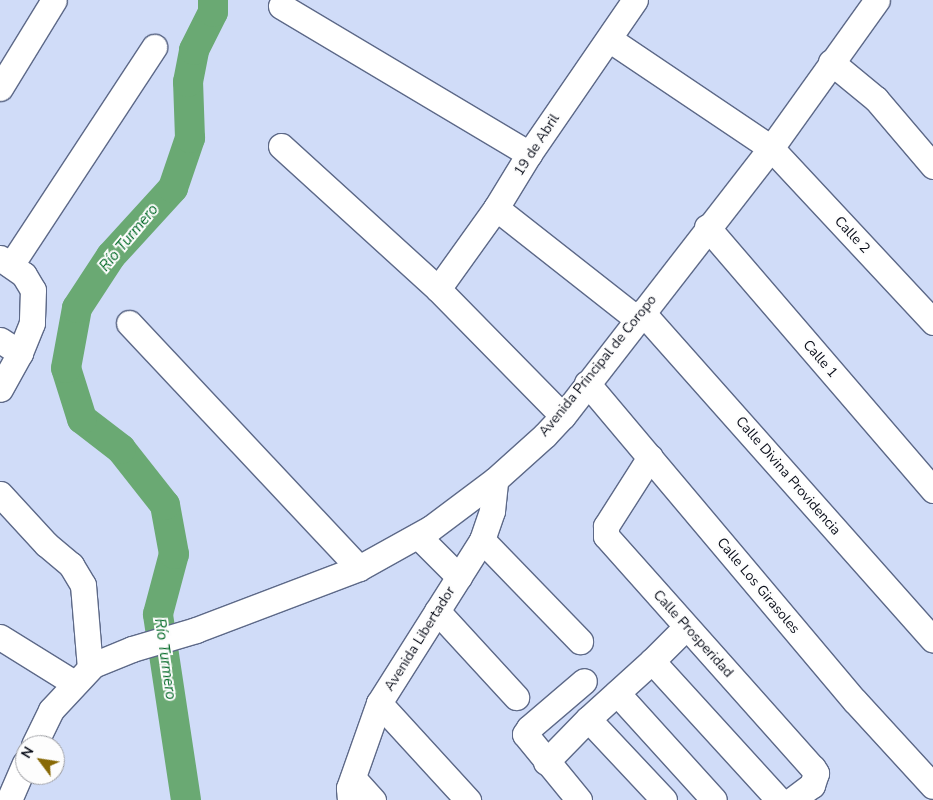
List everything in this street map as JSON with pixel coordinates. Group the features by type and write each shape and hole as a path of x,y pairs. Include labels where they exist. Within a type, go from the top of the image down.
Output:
{"street":[{"path":"0,88 54,0"},
{"name":"19 de Abril","path":"438,289 496,208 530,154 635,0"},
{"name":"Avenida Principal de Coropo","path":"39,735 51,710 82,676 132,649 196,630 359,568 418,536 495,480 546,435 562,416 707,227 771,148 877,0"},
{"path":"281,6 530,154"},
{"name":"Calle 2","path":"609,40 771,148 933,322"},
{"path":"0,389 10,347 32,322 34,296 29,282 5,262 154,47"},
{"path":"831,62 876,99 933,166"},
{"path":"281,146 438,289 562,416"},
{"name":"Calle Divina Providencia","path":"496,208 640,315 933,640"},
{"name":"Calle 1","path":"707,227 932,487"},
{"path":"129,322 359,568"},
{"name":"Calle Los Girasoles","path":"587,383 855,701 933,786"},
{"name":"Calle Prosperidad","path":"650,457 606,526 606,536 813,768 816,773 812,785 792,800"},
{"name":"Avenida Libertador","path":"351,789 379,703 482,540 492,511 495,480"},
{"path":"0,494 46,544 71,565 83,585 82,676 0,637"},
{"path":"418,536 459,577"},
{"path":"482,540 580,641"},
{"path":"437,611 516,697"},
{"path":"546,762 588,719 652,661 686,627"},
{"path":"652,661 779,800"},
{"path":"579,800 526,739 527,731 584,681"},
{"path":"617,693 714,800"},
{"path":"379,703 468,800"},
{"path":"588,719 664,800"},
{"path":"9,800 15,785"},
{"path":"351,789 373,800"}],"waterway":[{"name":"Río Turmero","path":"186,800 158,614 174,554 165,505 121,449 82,419 66,368 77,308 111,256 173,188 190,138 188,82 194,50 213,12 213,0"}]}
